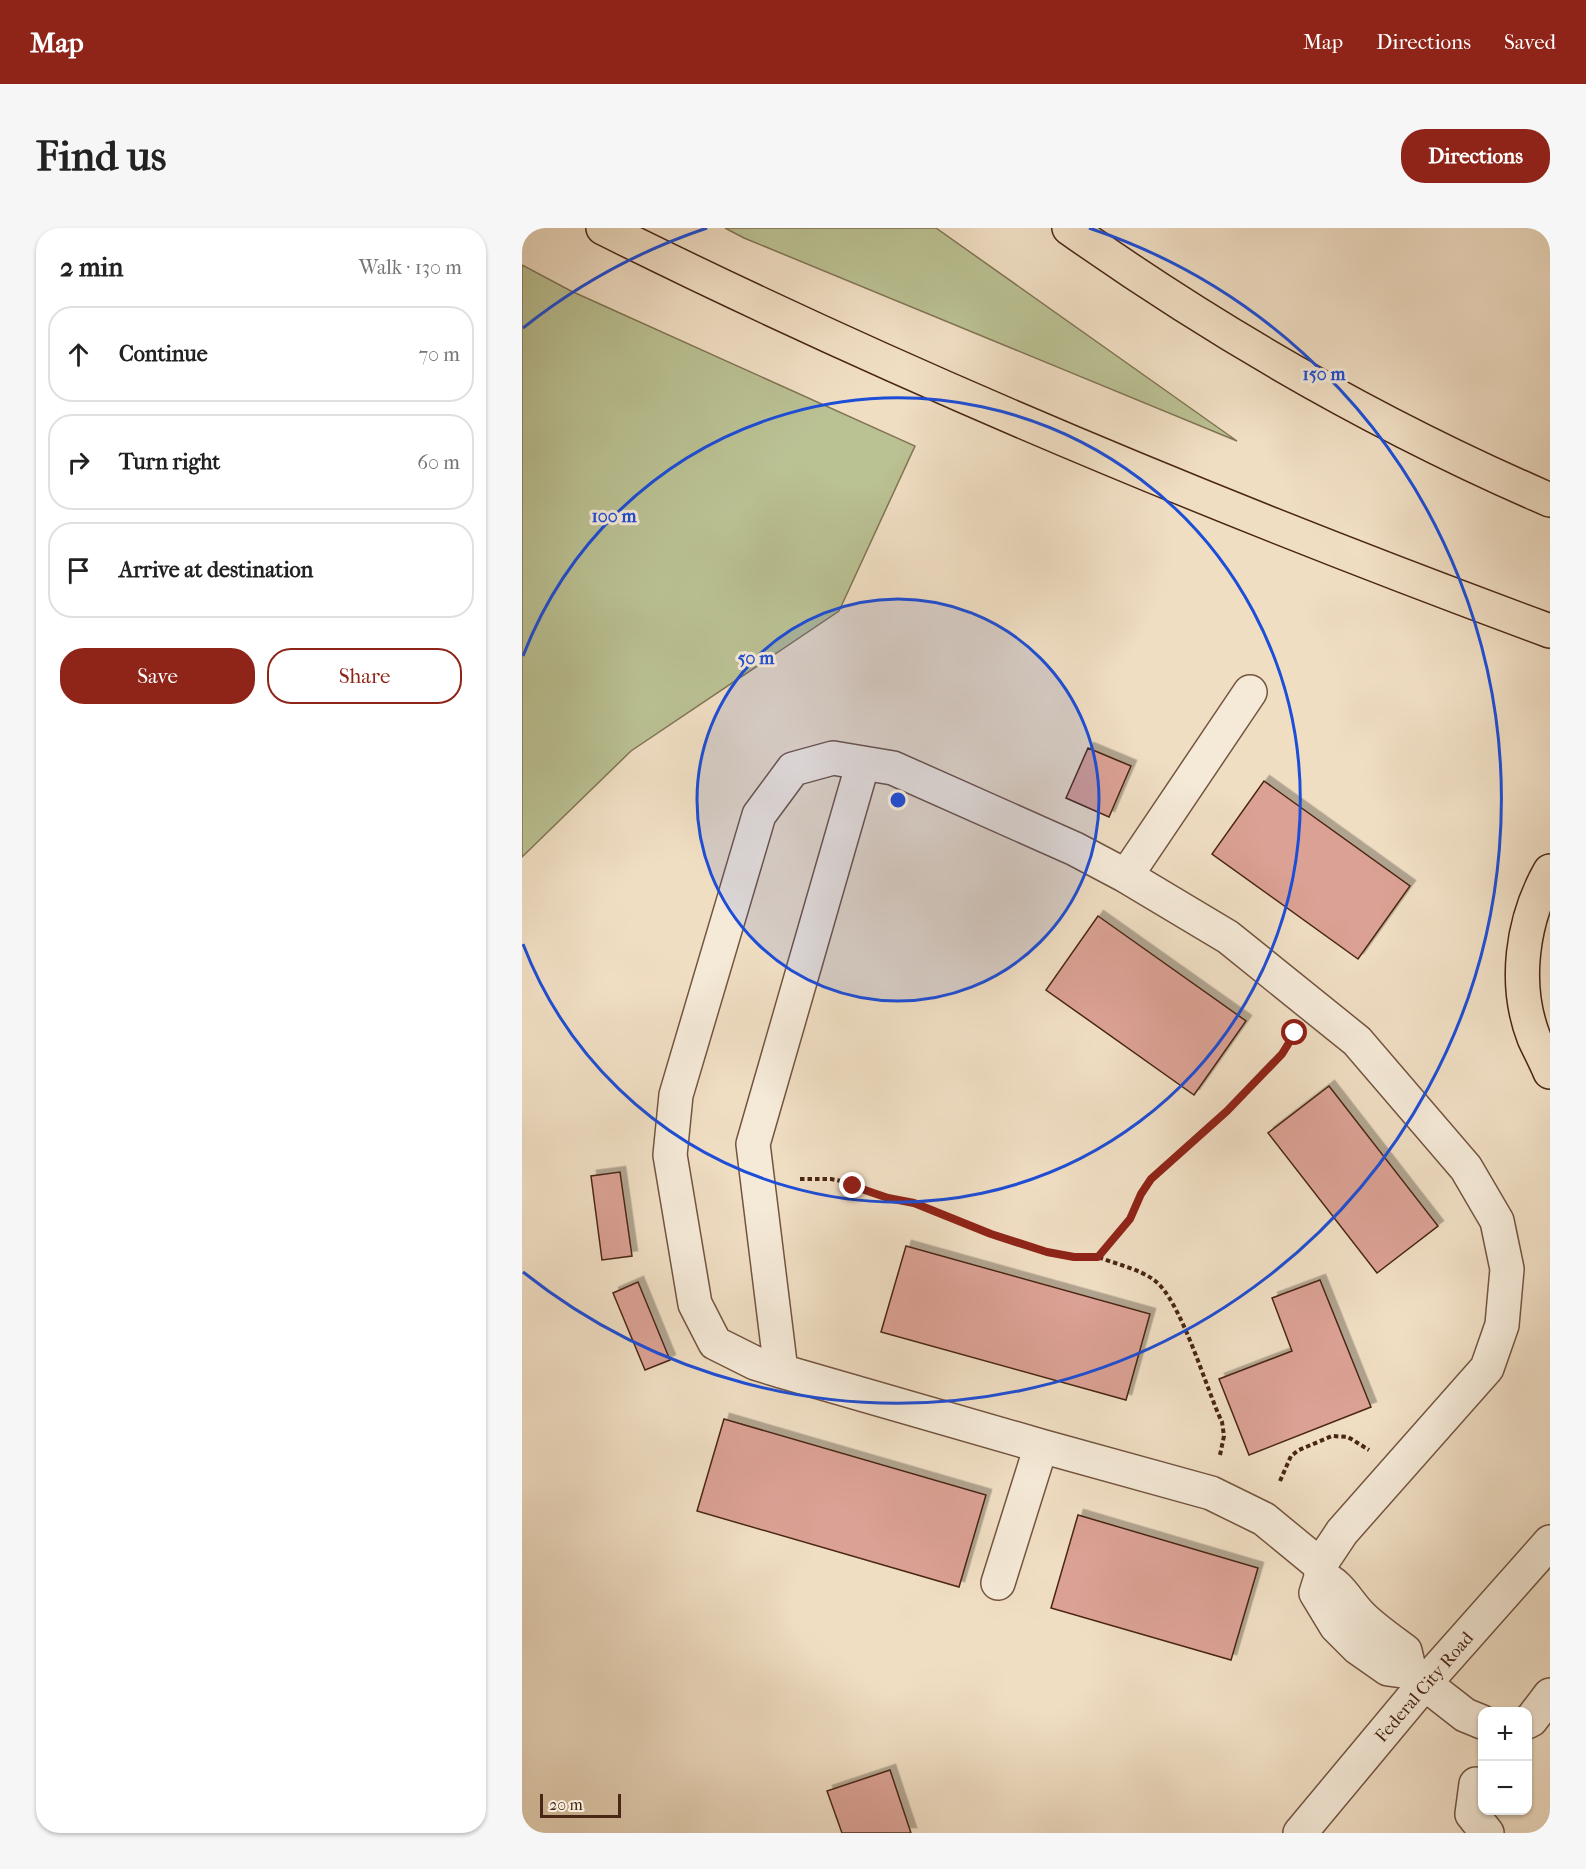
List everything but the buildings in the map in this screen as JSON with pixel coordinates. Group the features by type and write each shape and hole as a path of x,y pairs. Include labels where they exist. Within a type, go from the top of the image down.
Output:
{"highway":[{"path":"603,228 768,308 1057,437 1351,556 1550,631"},
{"path":"1069,228 1215,325 1289,369 1432,445 1550,500"},
{"path":"1550,871 1540,888 1527,924 1522,962 1524,1001 1531,1028 1550,1072"}],"street":[{"path":"1126,876 1250,692"},
{"path":"1321,1571 1342,1532 1487,1368 1502,1325 1507,1269 1497,1221 1466,1168 1357,1041 1228,937 1126,876 1075,849 893,768 834,758 793,769 759,815 676,1095 670,1155 695,1304 715,1343 755,1363 781,1371 1211,1493 1264,1519 1321,1571 1333,1581 1360,1614 1382,1635 1406,1651 1418,1677 1465,1715 1478,1720"},
{"path":"781,1371 753,1144 863,763"},
{"path":"998,1583 1041,1446"},
{"name":"Federal City Road","path":"1300,1833 1418,1677 1550,1542"},
{"path":"1532,1719 1550,1695"},
{"path":"1476,1784 1472,1814 1487,1833"}],"path":[{"path":"1098,1257 1130,1219 1141,1194 1151,1179 1227,1111 1282,1054 1295,1033"},
{"path":"800,1179 841,1181 888,1198 914,1203 991,1234 1059,1255 1098,1257 1157,1281 1180,1318 1222,1422 1224,1436 1221,1455"},
{"path":"1280,1481 1291,1456 1299,1450 1332,1436 1348,1437 1369,1450"}],"green space":[{"path":"725,228 936,228 1237,441 744,238"},
{"path":"522,265 571,291 915,446 839,611 631,751 522,857"}],"route":[{"path":"853,1186 888,1198 914,1203 991,1234 1047,1252 1074,1257 1098,1257 1130,1219 1141,1194 1151,1179 1227,1111 1282,1054 1295,1033"}]}
